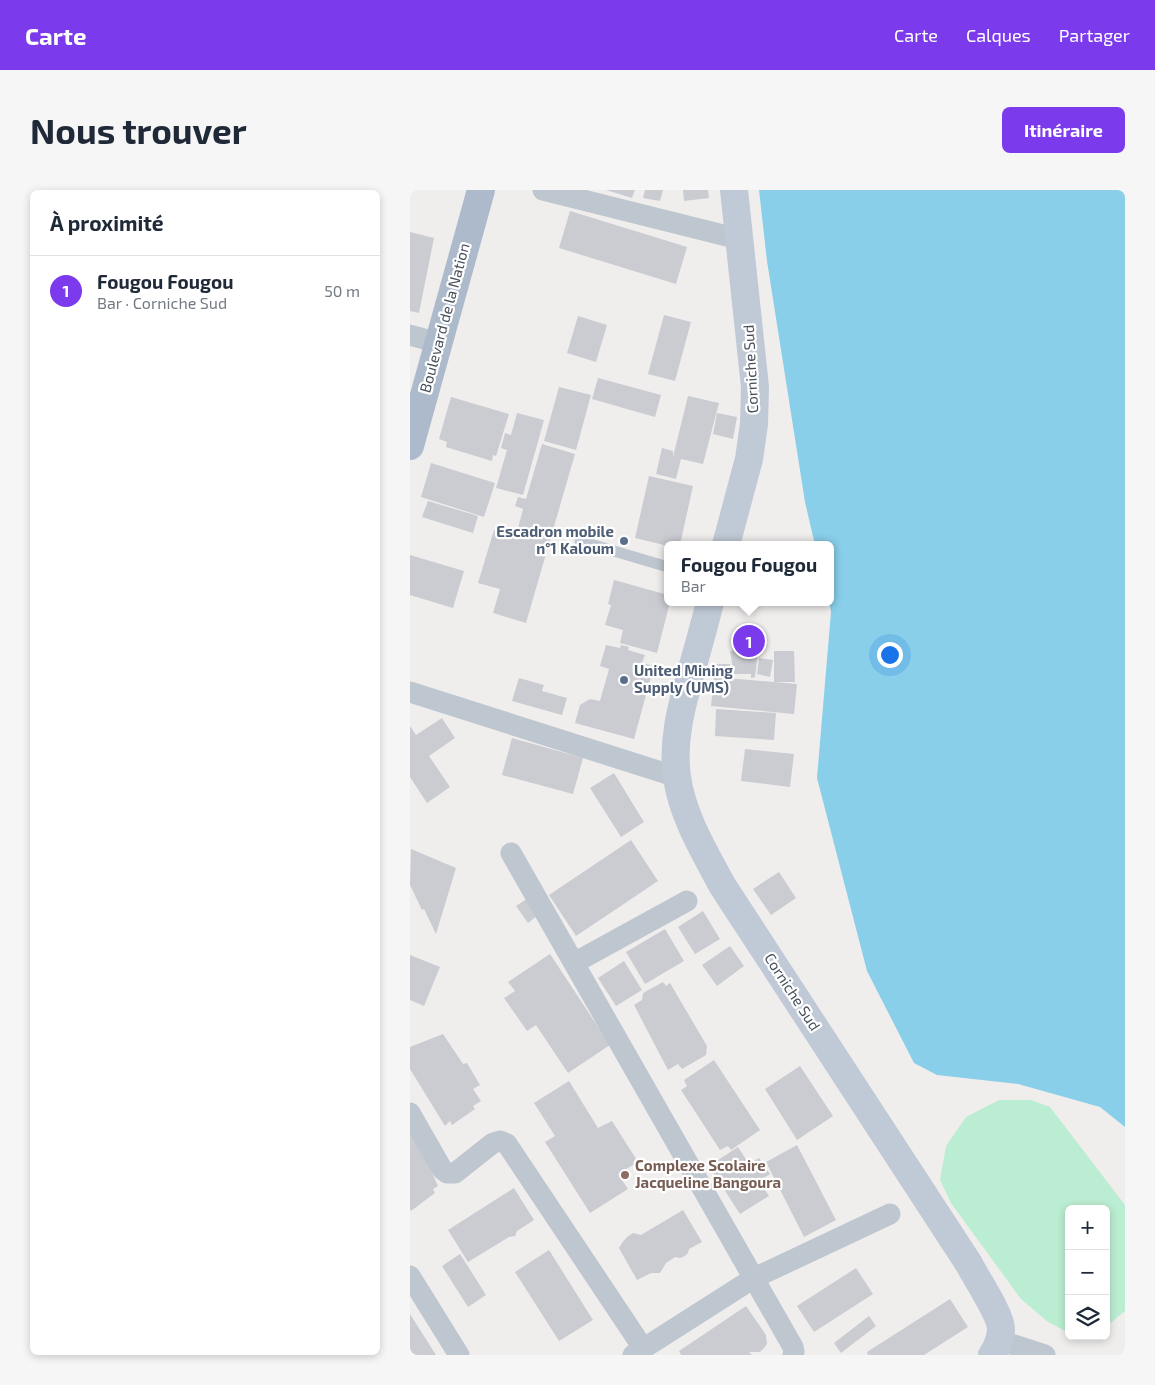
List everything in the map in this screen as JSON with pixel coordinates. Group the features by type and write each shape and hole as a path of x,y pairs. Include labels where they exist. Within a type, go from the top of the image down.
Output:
{"main road":[{"name":"Boulevard de la Nation","path":"410,446 420,381 438,343 480,190"},
{"name":"Corniche Sud","path":"727,541 749,459 754,424 754,387 734,190"},
{"name":"Corniche Sud","path":"709,606 679,716 676,745 676,777 686,810 701,847 722,885 969,1264 999,1318 1001,1329 996,1347"}],"street":[{"path":"543,190 577,194 739,239"},
{"path":"410,335 438,343"},
{"path":"410,692 676,777"},
{"path":"511,854 793,1347 793,1355"},
{"path":"574,962 687,901"},
{"path":"410,1113 442,1169 447,1173 455,1173 493,1143 500,1141 507,1144 638,1352 754,1278 890,1214"},
{"path":"410,1276 416,1299 459,1355"},
{"path":"996,1347 1045,1355"}],"lane":[{"path":"580,541 664,565"}],"green space":[{"path":"999,1100 1031,1100 1050,1107 1125,1205 1125,1311 1110,1323 1110,1205 1065,1205 1065,1331 1048,1322 1021,1299 951,1203 940,1180 946,1146 966,1117"}],"water":[{"path":"759,190 1125,190 1125,1127 1100,1107 1018,1084 937,1075 914,1063 867,971 817,778 831,612 830,606 834,606 834,541 814,541 805,502 767,261"}],"building":[{"path":"606,190 635,190 632,198"},
{"path":"645,190 663,190 660,201 643,198"},
{"path":"683,190 708,190 709,198 684,201"},
{"path":"570,211 687,247 676,284 559,248"},
{"path":"410,232 434,238 419,313 410,311"},
{"path":"664,315 691,322 675,381 648,374"},
{"path":"578,316 607,325 596,362 567,353"},
{"path":"598,378 661,395 655,417 592,399"},
{"path":"559,387 591,395 576,450 544,441"},
{"path":"688,396 719,403 703,464 681,459 676,479 656,474 662,448 673,451 673,457"},
{"path":"451,397 509,414 496,456 493,455 492,461 446,447 447,442 439,439"},
{"path":"517,413 544,420 523,495 496,488 507,450 501,448 505,433 511,435"},
{"path":"717,413 737,417 733,439 713,434"},
{"path":"542,444 575,454 526,623 493,613 500,589 478,583 494,530 516,536 523,509 515,506 518,497 526,499"},
{"path":"431,463 495,483 484,517 421,497"},
{"path":"649,476 693,486 681,541 664,541 664,545 635,538"},
{"path":"428,501 478,516 473,533 422,517"},
{"path":"410,555 464,571 453,608 410,595"},
{"path":"614,580 664,594 664,606 669,606 657,653 620,643 623,630 605,625 611,605 608,604"},
{"path":"734,638 747,640 746,644 759,645 755,677 751,678 751,674 734,674 730,651 732,651"},
{"path":"606,645 620,648 621,645 629,647 628,650 645,655 642,663 654,666 634,739 575,723 580,705 590,699 600,701 609,669 600,666"},
{"path":"774,651 794,651 795,682 774,682"},
{"path":"759,658 773,660 770,677 757,674"},
{"path":"716,664 730,664 730,674 716,674"},
{"path":"714,677 797,684 794,714 711,706"},
{"path":"519,678 544,685 542,691 567,698 562,715 512,701"},
{"path":"716,709 776,713 774,740 715,736"},
{"path":"442,718 455,738 429,756 450,787 427,803 410,777 410,726 416,735"},
{"path":"512,738 583,758 573,794 502,775"},
{"path":"745,749 794,754 790,787 741,781"},
{"path":"614,773 644,822 621,837 590,788"},
{"path":"631,840 658,881 576,936 549,895"},
{"path":"411,849 456,868 436,934 410,885"},
{"path":"779,872 796,898 771,915 753,889"},
{"path":"531,896 542,912 528,923 516,906"},
{"path":"703,911 720,939 695,954 678,927"},
{"path":"665,929 684,961 645,984 626,952"},
{"path":"730,946 744,966 717,986 702,965"},
{"path":"550,954 610,1045 568,1073 536,1025 527,1031 504,998 515,991 508,982"},
{"path":"410,955 440,967 424,1006 410,1000"},
{"path":"624,961 642,990 616,1006 598,978"},
{"path":"663,982 666,986 670,983 707,1046 706,1055 682,1069 678,1064 668,1070 634,1005 642,1000 643,993"},
{"path":"443,1034 463,1064 467,1063 480,1085 473,1089 481,1101 473,1106 475,1109 452,1125 450,1121 445,1126 410,1069 410,1047"},
{"path":"714,1060 760,1130 731,1150 728,1146 720,1150 681,1090 687,1086 684,1080"},
{"path":"800,1066 833,1116 797,1140 765,1089"},
{"path":"569,1081 598,1128 612,1121 638,1162 618,1174 628,1189 590,1213 545,1142 555,1136 534,1103"},
{"path":"410,1125 438,1186 433,1189 435,1193 411,1211 410,1209"},
{"path":"797,1145 836,1220 804,1237 766,1162"},
{"path":"738,1147 749,1164 759,1158 770,1174 759,1181 769,1196 740,1214 709,1166"},
{"path":"514,1188 534,1220 517,1231 515,1236 509,1237 468,1262 448,1230"},
{"path":"683,1210 702,1242 689,1249 685,1256 675,1257 666,1263 660,1273 651,1273 637,1280 619,1248 622,1243 633,1233 641,1235"},
{"path":"549,1250 593,1320 559,1341 515,1272"},
{"path":"460,1254 486,1295 468,1307 442,1266"},
{"path":"856,1268 873,1294 814,1332 797,1306"},
{"path":"950,1299 968,1327 924,1355 868,1355 867,1352"},
{"path":"746,1306 766,1335 767,1344 760,1352 749,1352 752,1355 681,1355 679,1351"},
{"path":"410,1314 436,1355 410,1355"},
{"path":"869,1316 876,1326 841,1353 834,1343"}],"place":[{"name":"Escadron mobile n°1 Kaloum","path":"624,541"},
{"name":"Fougou Fougou","path":"749,641"},
{"name":"United Mining Supply (UMS)","path":"624,680"},
{"name":"Complexe Scolaire Jacqueline Bangoura","path":"625,1175"}]}
